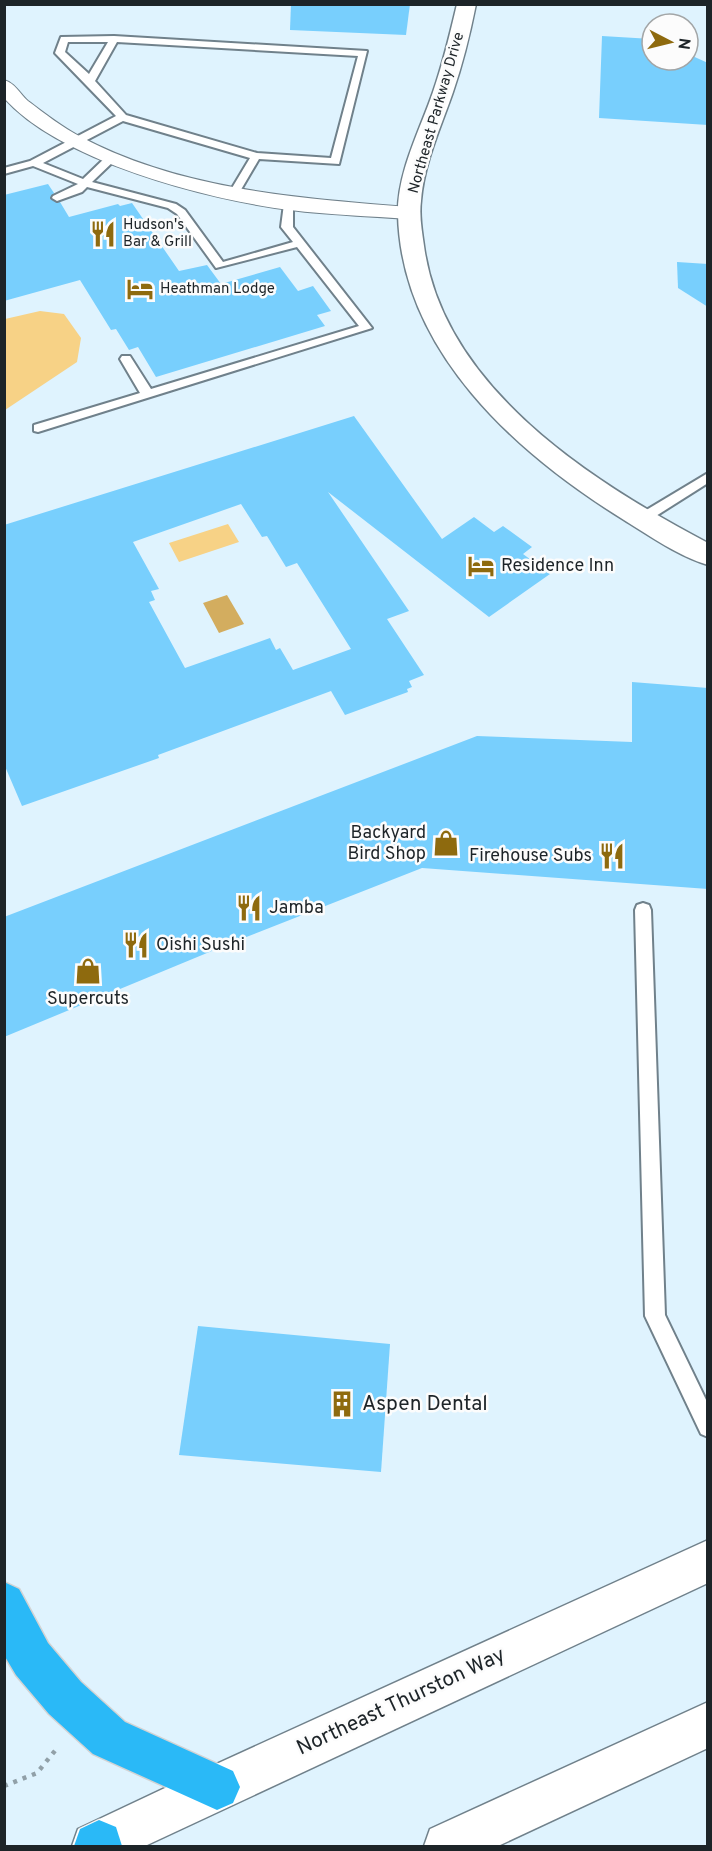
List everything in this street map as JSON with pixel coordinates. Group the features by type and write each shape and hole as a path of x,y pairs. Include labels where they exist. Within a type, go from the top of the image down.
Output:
{"highway":[{"path":"4,1604 17,1634 33,1659 65,1698 109,1738 217,1787"}],"street":[{"name":"Northeast Parkway Drive","path":"466,4 458,46 417,173 409,213 415,272 440,332 482,390 532,441 594,488 708,555"},
{"path":"4,86 20,104 73,141 112,157 197,185 289,204 409,213"},
{"name":"Northeast Thurston Way","path":"97,1846 217,1787 708,1561"},
{"path":"447,1846 708,1724"}],"lane":[{"path":"64,39 114,39 364,53 335,162 256,156 122,117 90,81 60,53 64,39"},
{"path":"90,81 114,39"},
{"path":"4,171 34,163 122,117"},
{"path":"234,193 256,156"},
{"path":"57,198 78,190 112,157"},
{"path":"34,163 84,183 172,207 181,212 220,266 300,243"},
{"path":"38,428 366,328 287,227 289,204"},
{"path":"126,359 148,395"},
{"path":"643,518 708,477"},
{"path":"643,910 655,1316 708,1427"}],"path":[{"path":"4,1786 37,1773 58,1747"}],"shaded area":[{"path":"40,311 64,314 81,338 77,362 5,410 5,319"},
{"path":"228,524 239,542 179,562 169,543"},
{"path":"227,595 244,624 219,633 203,603"}],"building":[{"path":"291,4 410,4 406,35 290,30"},
{"path":"602,36 640,38 640,72 700,72 700,59 708,63 708,125 599,118"},
{"name":"Heathman Lodge","path":"48,184 54,193 50,199 60,202 69,217 118,204 120,206 132,203 179,271 207,265 221,284 280,267 298,291 313,286 331,311 317,315 325,326 156,377 138,347 129,350 116,329 111,330 80,280 4,301 4,195"},
{"path":"677,262 708,264 708,307 678,288"},
{"path":"354,416 442,539 474,517 494,532 503,526 532,547 523,554 550,574 489,617 328,492 409,611 387,619 424,675 409,681 412,687 407,689 408,692 345,715 331,691 158,755 159,758 22,806 4,764 4,525","holes":["241,504 262,537 267,536 286,567 297,563 351,649 293,670 280,648 276,650 270,638 185,668 149,602 155,600 151,591 159,589 133,542"]},
{"path":"632,682 708,688 708,889 422,868 236,941 4,1037 4,917 477,736 632,742"},
{"path":"198,1326 390,1344 381,1472 179,1455"}],"place":[{"name":"Hudson's Bar & Grill","path":"103,234"},
{"name":"Heathman Lodge","path":"140,289"},
{"name":"Residence Inn","path":"481,566"},
{"name":"Backyard Bird Shop","path":"446,843"},
{"name":"Firehouse Subs","path":"612,856"},
{"name":"Jamba","path":"249,908"},
{"name":"Oishi Sushi","path":"136,945"},
{"name":"Supercuts","path":"88,971"},
{"name":"Aspen Dental","path":"342,1404"}]}
